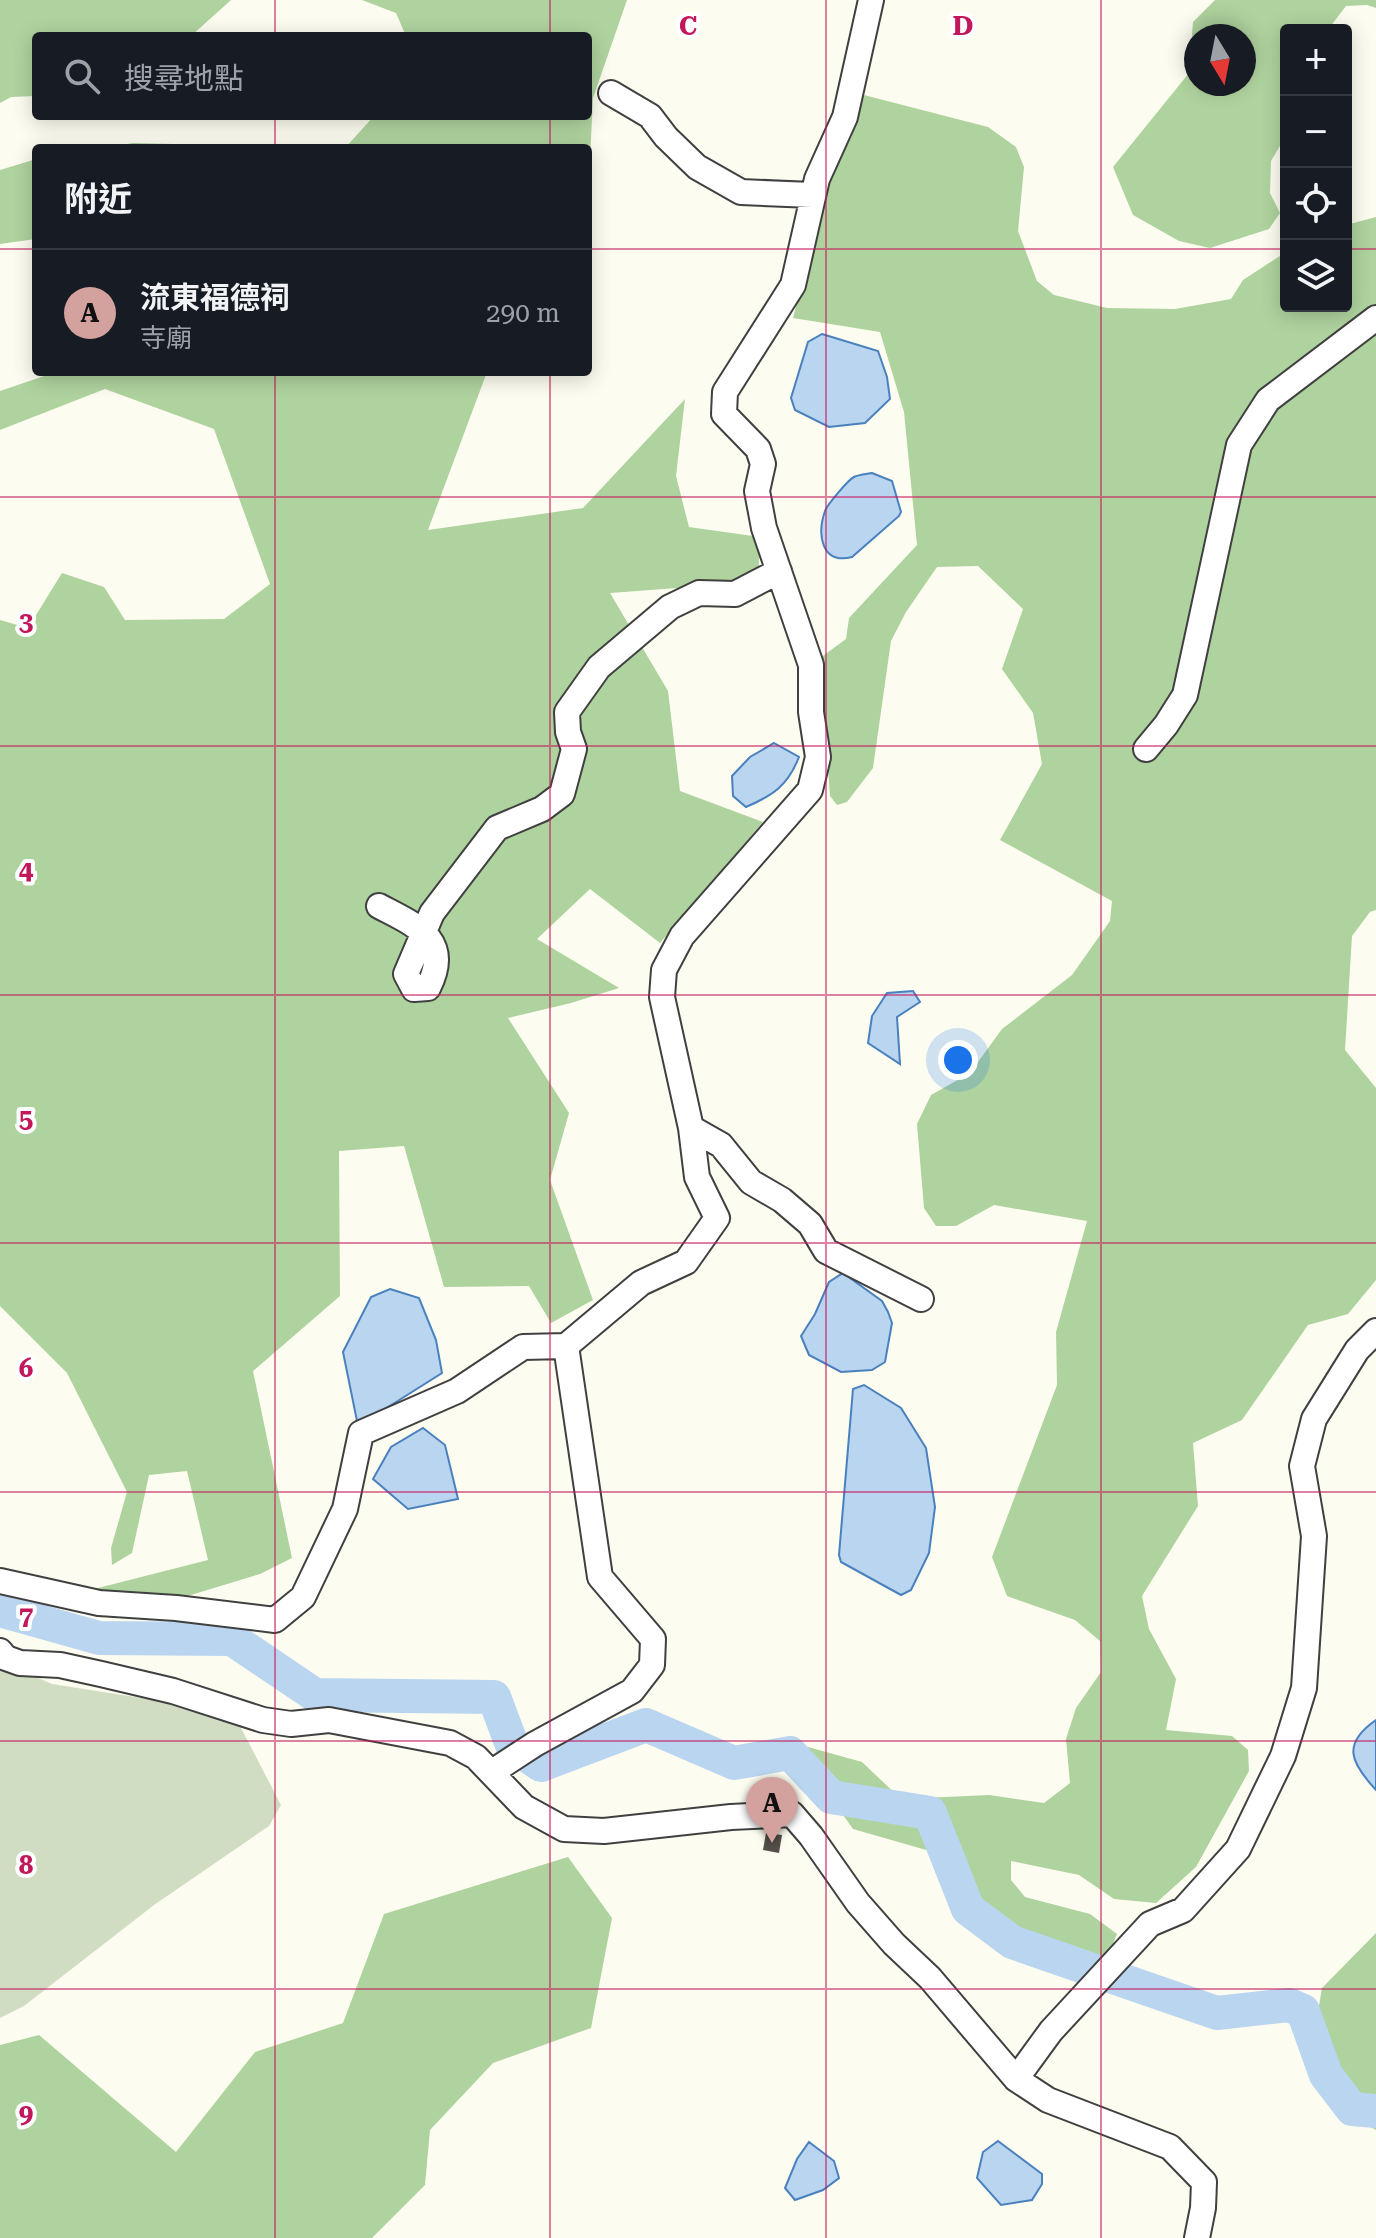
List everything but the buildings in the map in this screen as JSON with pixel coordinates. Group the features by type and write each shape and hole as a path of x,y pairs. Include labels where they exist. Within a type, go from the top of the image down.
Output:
{"street":[{"path":"0,1581 99,1603 176,1608 275,1620 303,1597 345,1509 361,1433 457,1391 523,1347 566,1346 641,1283 686,1262 717,1218 697,1177 691,1128 662,997 664,970 682,936 810,790 818,757 811,712 811,665 764,528 757,491 763,464 758,449 724,414 725,392 793,285 812,195 845,117 871,0"},
{"path":"611,93 650,116 666,137 697,167 741,192 812,195"},
{"path":"1146,749 1185,695 1239,445 1268,400 1376,318"},
{"path":"379,906 424,931 432,913 497,828 542,809 562,794 574,749 568,732 567,712 599,667 670,607 699,593 735,594 779,571"},
{"path":"691,1128 721,1145 751,1182 782,1200 810,1224 826,1251 921,1299"},
{"path":"1016,2079 1051,2031 1150,1924 1183,1910 1238,1849 1283,1756 1304,1688 1314,1536 1302,1466 1314,1419 1357,1350 1376,1331"},
{"path":"492,1772 535,1744 632,1691 652,1665 653,1639 600,1577 566,1346"},
{"path":"0,1651 6,1658 20,1663 60,1665 101,1674 173,1691 263,1720 291,1724 329,1720 450,1743 476,1757 524,1807 564,1829 604,1831 731,1817 792,1814 858,1903 894,1944 930,1978 1016,2079 1048,2100 1170,2147 1204,2182 1197,2238"}],"green space":[{"path":"0,0 231,0 195,32 32,32 32,96 11,97 0,103"},
{"path":"362,0 627,0 593,98 592,118 592,32 404,32 396,13"},
{"path":"1215,0 1376,0 1376,8 1346,6 1333,24 1280,24 1280,146 1271,161 1270,193 1280,213 1269,229 1210,248 1179,241 1133,215 1113,167 1184,79 1184,96 1256,96 1256,24 1193,24"},
{"path":"860,94 988,127 1016,147 1024,167 1018,231 1037,281 1054,295 1107,308 1175,309 1231,299 1243,280 1280,256 1280,312 1352,312 1352,223 1376,217 1376,910 1370,912 1352,936 1345,1050 1376,1088 1376,1280 1348,1314 1308,1325 1242,1420 1193,1443 1198,1506 1142,1596 1149,1629 1176,1679 1166,1730 1232,1736 1248,1750 1249,1771 1196,1867 1156,1903 1114,1899 1079,1875 1011,1861 1011,1880 1025,1897 1090,1914 1117,1934 1105,1963 1063,1961 966,1920 954,1858 853,1829 801,1755 808,1747 862,1762 901,1799 989,1795 1044,1803 1070,1783 1066,1739 1076,1708 1101,1672 1100,1641 1075,1620 1007,1596 992,1557 1057,1385 1056,1332 1087,1221 994,1205 956,1226 936,1226 924,1208 917,1124 931,1095 970,1073 1002,1029 1072,975 1110,921 1112,901 1000,840 1042,764 1033,713 1002,669 1023,609 978,566 937,567 906,612 891,641 873,768 847,802 837,805 830,796 820,658 846,639 849,618 917,545 904,412 880,332 793,318 831,173 852,136"},
{"path":"370,120 592,120 591,144 349,144"},
{"path":"32,160 32,240 0,244 0,170"},
{"path":"44,376 486,376 428,530 583,508 685,399 676,476 689,527 760,537 758,582 610,593 668,691 680,791 763,822 660,943 590,889 537,939 619,988 508,1018 569,1113 550,1180 593,1300 551,1323 529,1286 444,1287 404,1146 339,1151 340,1296 253,1371 292,1558 260,1574 171,1601 94,1589 208,1560 187,1471 149,1475 132,1553 112,1565 111,1548 127,1492 67,1373 0,1306 0,620 28,628 62,573 104,587 125,620 224,619 270,584 214,429 105,389 0,430 0,391"},
{"path":"0,1661 52,1684 180,1704 240,1726 281,1805 269,1826 154,1905 24,2006 0,2018"},
{"path":"568,1857 612,1918 591,2028 493,2063 430,2130 425,2185 372,2238 0,2238 0,2045 39,2035 176,2152 255,2052 343,2023 384,1914"},
{"path":"1376,1933 1376,2130 1351,2117 1326,2082 1313,2041 1322,1988"}],"water":[{"path":"822,334 878,351 887,377 890,399 865,423 829,427 795,410 791,398 808,342"},
{"path":"872,473 892,481 901,512 852,557 834,556 824,546 822,538 825,511 851,479"},
{"path":"774,743 799,757 779,788 746,807 733,796 732,776 750,757"},
{"path":"913,991 920,1002 897,1017 900,1064 868,1043 872,1016 887,993"},
{"path":"843,1273 882,1301 892,1323 885,1362 872,1370 841,1372 809,1355 801,1336 829,1282"},
{"path":"390,1289 419,1298 436,1340 442,1373 358,1426 343,1352 371,1297"},
{"path":"864,1385 901,1408 926,1448 935,1507 929,1553 911,1590 901,1595 841,1562 839,1555 853,1389"},
{"path":"423,1428 445,1445 458,1499 408,1509 373,1479 391,1447"},
{"path":"1376,1720 1376,1790 1356,1762 1354,1746 1358,1737"},
{"path":"998,2141 1042,2174 1042,2184 1032,2200 1001,2205 977,2178 983,2152"},
{"path":"809,2142 834,2161 839,2178 823,2190 795,2200 785,2188 797,2159"}],"waterway":[{"path":"0,1610 99,1638 232,1639 315,1695 494,1697 512,1745 541,1765 646,1725 734,1763 790,1753 831,1797 930,1813 968,1909 1012,1942 1217,2013 1289,2005 1303,2011 1326,2075 1352,2109 1376,2111"}],"place":[{"name":"流東福德祠","path":"772,1843"}]}
